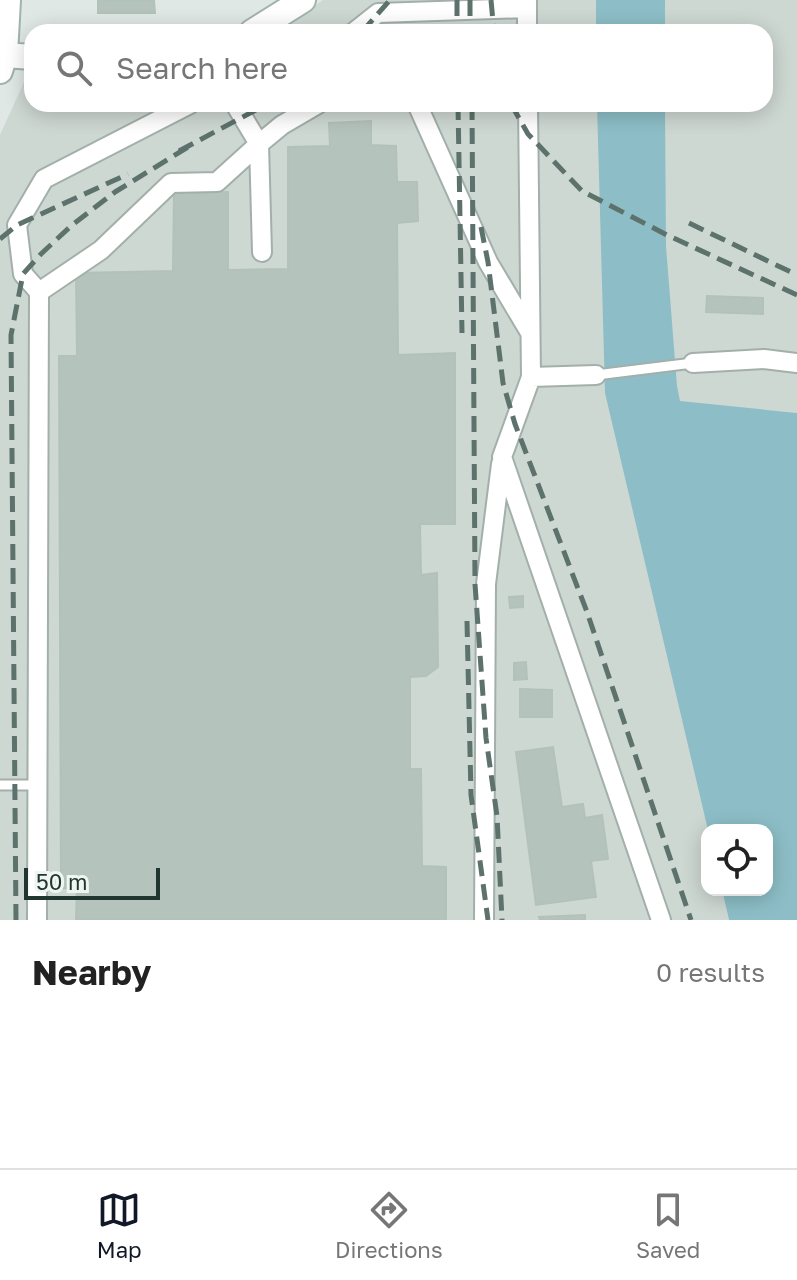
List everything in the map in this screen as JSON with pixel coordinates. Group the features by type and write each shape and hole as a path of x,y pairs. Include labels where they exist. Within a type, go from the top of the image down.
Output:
{"street":[{"path":"8,0 2,59 24,58"},
{"path":"265,24 303,0"},
{"path":"364,24 378,13 457,12 527,4"},
{"path":"37,920 39,292 23,274 17,225 44,179 174,112"},
{"path":"240,112 259,144 262,252"},
{"path":"39,292 101,250 171,183 217,182 282,125 304,112"},
{"path":"421,112 488,262 531,333"},
{"path":"484,920 486,584 502,457 531,377 528,112"},
{"path":"693,363 764,359 797,363"},
{"path":"531,377 596,375"},
{"path":"502,457 661,920"}],"lane":[{"path":"596,375 693,363"},
{"path":"0,785 38,785"}],"shaded area":[{"path":"323,0 797,0 797,413 680,402 708,824 701,824 701,896 723,896 729,920 0,920 0,135 24,82 24,112 773,112 773,24 289,24"}],"water":[{"path":"596,0 665,0 665,24 596,24"},
{"path":"597,112 665,112 666,246 680,401 797,413 797,920 729,920 723,896 773,896 773,824 707,824 605,393"}],"building":[{"path":"98,0 154,0 155,13 98,13"},
{"path":"371,121 371,145 396,146 397,182 417,182 418,221 397,223 398,355 455,353 455,524 420,524 421,575 437,573 438,667 426,676 410,677 410,769 421,769 422,866 446,867 446,920 76,920 77,889 61,888 59,356 77,356 76,273 173,271 174,193 228,192 228,270 288,269 288,147 330,146 329,123"},
{"path":"707,296 763,298 763,314 706,312"},
{"path":"523,596 523,607 510,608 509,597"},
{"path":"526,662 527,679 514,680 514,663"},
{"path":"520,689 552,690 552,717 520,717"},
{"path":"553,747 562,807 583,804 585,818 602,815 608,859 591,861 596,897 536,905 516,752"},
{"path":"585,915 585,920 540,920 539,917"}],"railway":[{"path":"369,24 390,0"},
{"path":"457,0 457,24"},
{"path":"470,0 470,24"},
{"path":"491,0 493,24"},
{"path":"179,151 252,112"},
{"path":"458,112 462,333"},
{"path":"472,112 475,584 486,738 497,816 502,920"},
{"path":"516,112 528,134 582,191 667,235 797,295"},
{"path":"16,920 11,335 23,274 72,225 115,192 188,147"},
{"path":"0,239 17,225 128,174"},
{"path":"689,223 797,275"},
{"path":"481,227 503,383 515,424 587,612 691,920"},
{"path":"467,621 471,795 488,920"}]}
